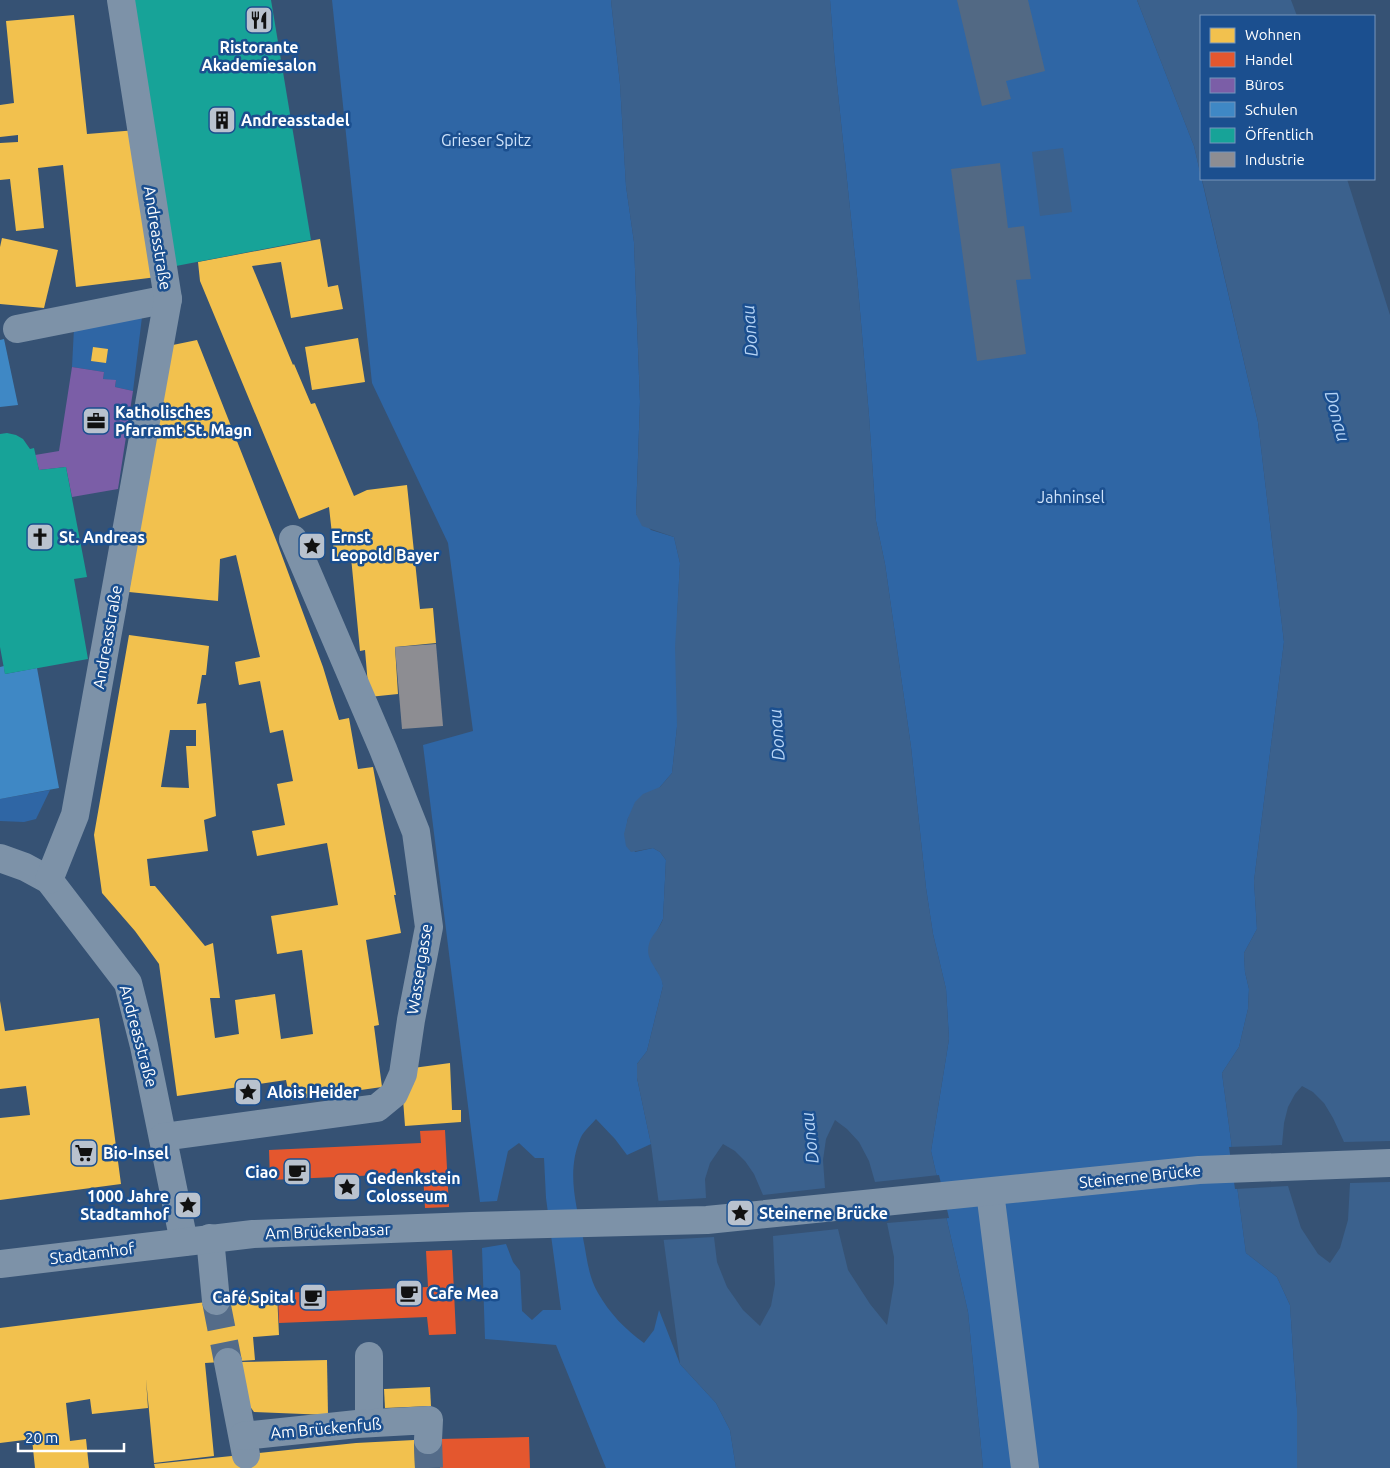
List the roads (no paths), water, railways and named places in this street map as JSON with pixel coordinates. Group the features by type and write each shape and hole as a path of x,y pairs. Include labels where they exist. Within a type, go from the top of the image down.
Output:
{"street":[{"name":"Andreasstraße","path":"121,0 168,299 75,815 49,880 128,983 144,1046 163,1137 216,1301"},
{"path":"17,329 168,299"},
{"name":"Wassergasse","path":"163,1137 377,1108 394,1094 404,1074 411,1020 429,927 416,832 383,749 293,539"},
{"path":"0,858 25,867 49,880"},
{"name":"Steinerne Brücke","path":"472,1226 707,1220 1198,1170 1390,1163"},
{"path":"990,1192 1025,1468"},
{"name":"Am Brückenbasar","path":"197,1240 253,1234 472,1226"},
{"name":"Stadtamhof","path":"0,1264 197,1240"},
{"path":"369,1356 369,1423"},
{"name":"Am Brückenfuß","path":"228,1362 244,1446 369,1423 429,1430"}],"water":[{"name":"Donau","path":"611,0 830,0 857,276 876,521 885,564 911,747 926,888 933,934 946,989 949,1039 931,1151 968,1312 983,1468 736,1468 730,1430 716,1403 680,1364 651,1144 637,1078 637,1064 647,1051 663,986 648,950 650,941 663,919 666,860 660,852 653,848 631,852 626,846 624,834 635,802 643,794 660,787 672,773 677,727 675,647 680,563 674,537 642,526 636,514 640,402 634,242 626,186 620,84"},
{"path":"1137,0 1291,0 1297,15 1200,15 1200,173 1194,146"},
{"path":"1063,148 1072,212 1040,216 1032,152"},
{"name":"Donau","path":"1202,180 1347,180 1390,315 1390,1468 1297,1468 1297,1408 1290,1305 1277,1277 1246,1253 1222,1073 1239,1047 1248,1009 1249,989 1245,972 1244,953 1257,929 1254,881 1284,642 1258,422"}],"tunnel":[{"path":"216,1301 228,1362"},
{"path":"428,1440 429,1468"}],"place":[{"name":"Ristorante Akademiesalon","path":"259,20"},
{"name":"Andreasstadel","path":"222,120"},
{"name":"Katholisches Pfarramt St. Magn","path":"96,421"},
{"name":"St. Andreas","path":"40,537"},
{"name":"Ernst Leopold Bayer","path":"312,546"},
{"name":"Alois Heider","path":"248,1092"},
{"name":"Bio-Insel","path":"84,1153"},
{"name":"Ciao","path":"297,1172"},
{"name":"Gedenkstein Colosseum","path":"347,1187"},
{"name":"1000 Jahre Stadtamhof","path":"188,1205"},
{"name":"Steinerne Brücke","path":"740,1213"},
{"name":"Cafe Mea","path":"409,1293"},
{"name":"Café Spital","path":"313,1297"}],"park label":[{"name":"Grieser Spitz","path":"486,140"},
{"name":"Jahninsel","path":"1071,497"}]}
